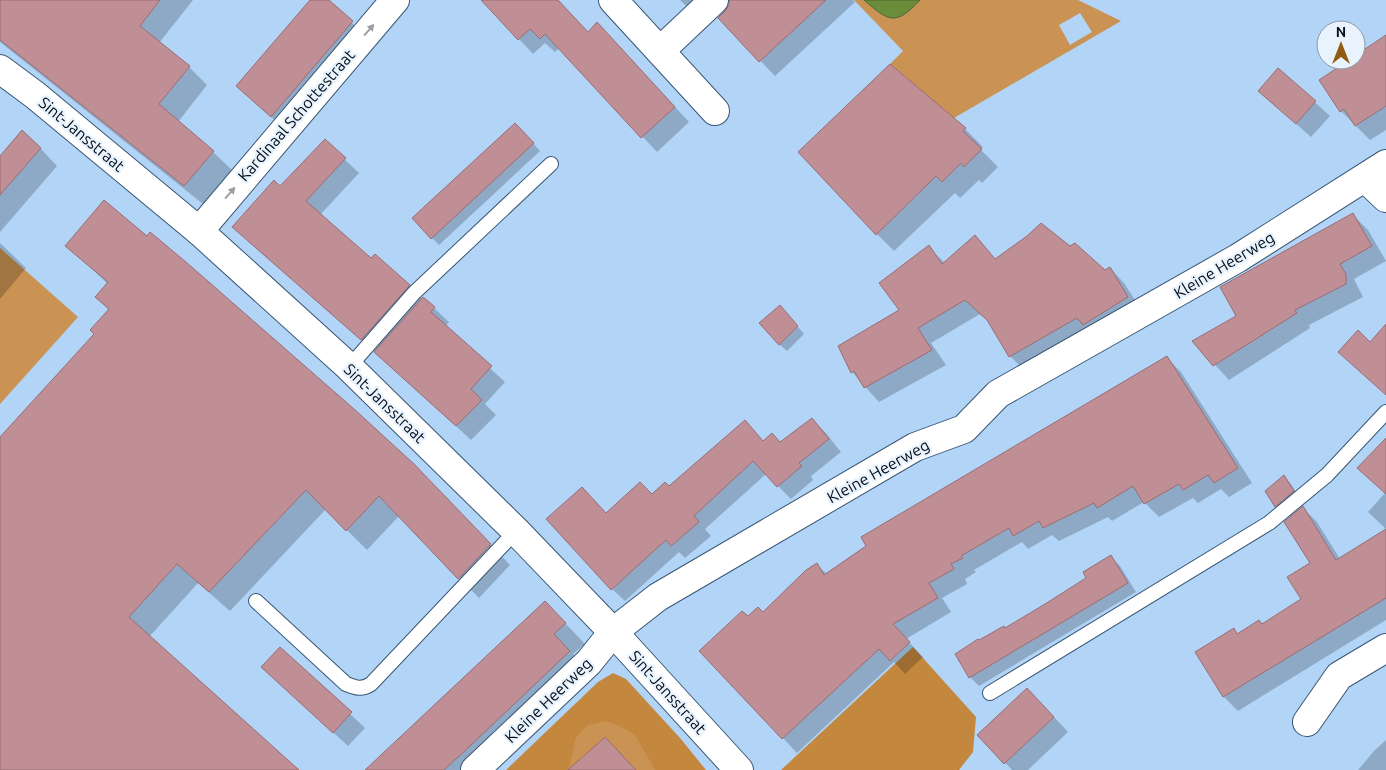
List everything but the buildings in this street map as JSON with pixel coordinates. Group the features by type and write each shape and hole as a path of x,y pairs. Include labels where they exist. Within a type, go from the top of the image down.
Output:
{"street":[{"name":"Kardinaal Schottestraat","path":"198,231 395,0"},
{"path":"613,0 715,111"},
{"path":"660,51 714,0"},
{"name":"Sint-Jansstraat","path":"0,69 42,101 198,231 349,368 516,531 613,632 739,770"},
{"path":"1375,171 1386,198"},
{"name":"Kleine Heerweg","path":"475,770 590,662 613,632 658,597 915,447 964,429 998,394 1238,258 1375,171"},
{"path":"1307,722 1338,676 1386,648"}],"lane":[{"path":"349,368 414,293 551,164"},
{"path":"990,693 1269,523 1327,475 1386,412"},
{"path":"256,602 346,684 355,688 365,688 371,684 516,531"}],"shaded area":[{"path":"854,0 864,0 886,17 892,18 905,14 920,0 1078,0 1121,21 954,118 890,64 903,51","holes":["1080,13 1092,32 1070,45 1059,25"]},
{"path":"864,0 920,0 905,14 892,18 886,17"},
{"path":"0,248 78,317 0,404"},
{"path":"913,647 976,717 973,752 959,770 781,770"},
{"path":"613,673 626,679 680,738 706,770 655,770 635,735 606,721 588,725 576,737 569,770 506,770 598,682"},
{"path":"612,681 694,770 510,770"}]}
